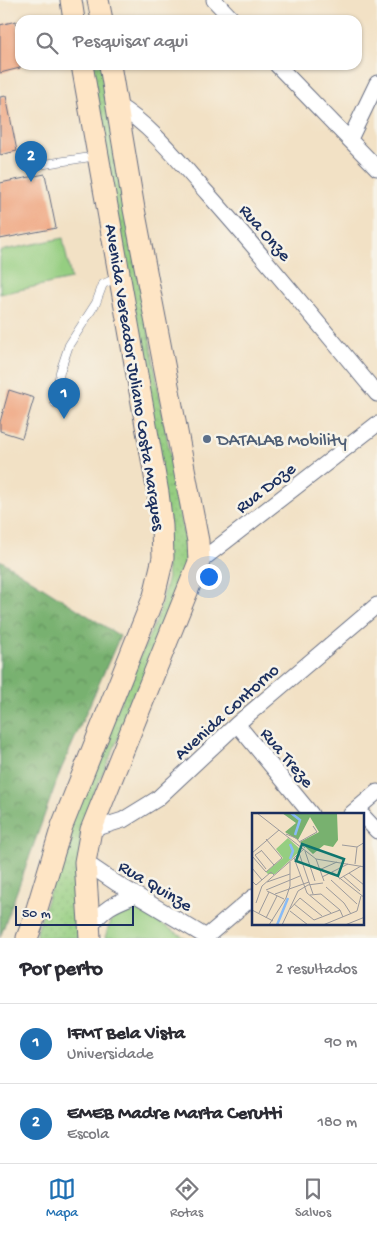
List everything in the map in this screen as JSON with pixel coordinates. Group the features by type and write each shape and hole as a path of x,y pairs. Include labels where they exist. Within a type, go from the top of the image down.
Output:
{"main road":[{"path":"71,0 73,15"},
{"path":"98,0 101,15"},
{"name":"Avenida Vereador Juliano Costa Marques","path":"27,938 62,826 154,596 163,558 158,493 83,70"},
{"name":"Avenida Vereador Juliano Costa Marques","path":"90,932 85,862 91,830 199,562 198,541 134,209 111,70"}],"street":[{"path":"214,0 228,15"},
{"path":"283,70 377,168"},
{"path":"350,139 377,83"},
{"name":"Rua Onze","path":"116,105 146,126 170,152 258,250 377,394"},
{"name":"Rua Doze","path":"199,562 377,424"},
{"name":"Avenida Contorno","path":"91,830 123,820 157,799 237,724 377,605"},
{"name":"Rua Treze","path":"237,724 310,813"},
{"path":"359,813 377,792"},
{"path":"364,819 377,831"},
{"name":"Rua Quinze","path":"85,862 207,938"},
{"path":"90,932 101,912 114,903 136,895"},
{"path":"207,938 252,898"}],"lane":[{"path":"46,164 99,156"},
{"path":"55,403 60,372 69,345 96,303 102,284 120,276"}],"green space":[{"path":"89,70 103,70 186,546 187,562 183,585 157,652 90,802 81,830 79,938 35,938 81,792 159,613 168,577"},
{"path":"63,238 71,279 0,294 0,251"},
{"path":"0,560 120,636 60,772 0,938"},
{"path":"132,907 186,938 105,938 117,914 126,908"}],"building":[{"path":"15,21 15,69 0,73 0,25"},
{"path":"6,96 17,151 0,155 0,97"},
{"path":"45,174 56,228 0,239 0,183"},
{"path":"9,390 34,398 22,438 0,431 0,422"}],"place":[{"name":"EMEB Madre Marta Cerutti","path":"31,182"},
{"name":"IFMT Bela Vista","path":"64,419"},
{"name":"DATALAB Mobility","path":"207,439"}]}
